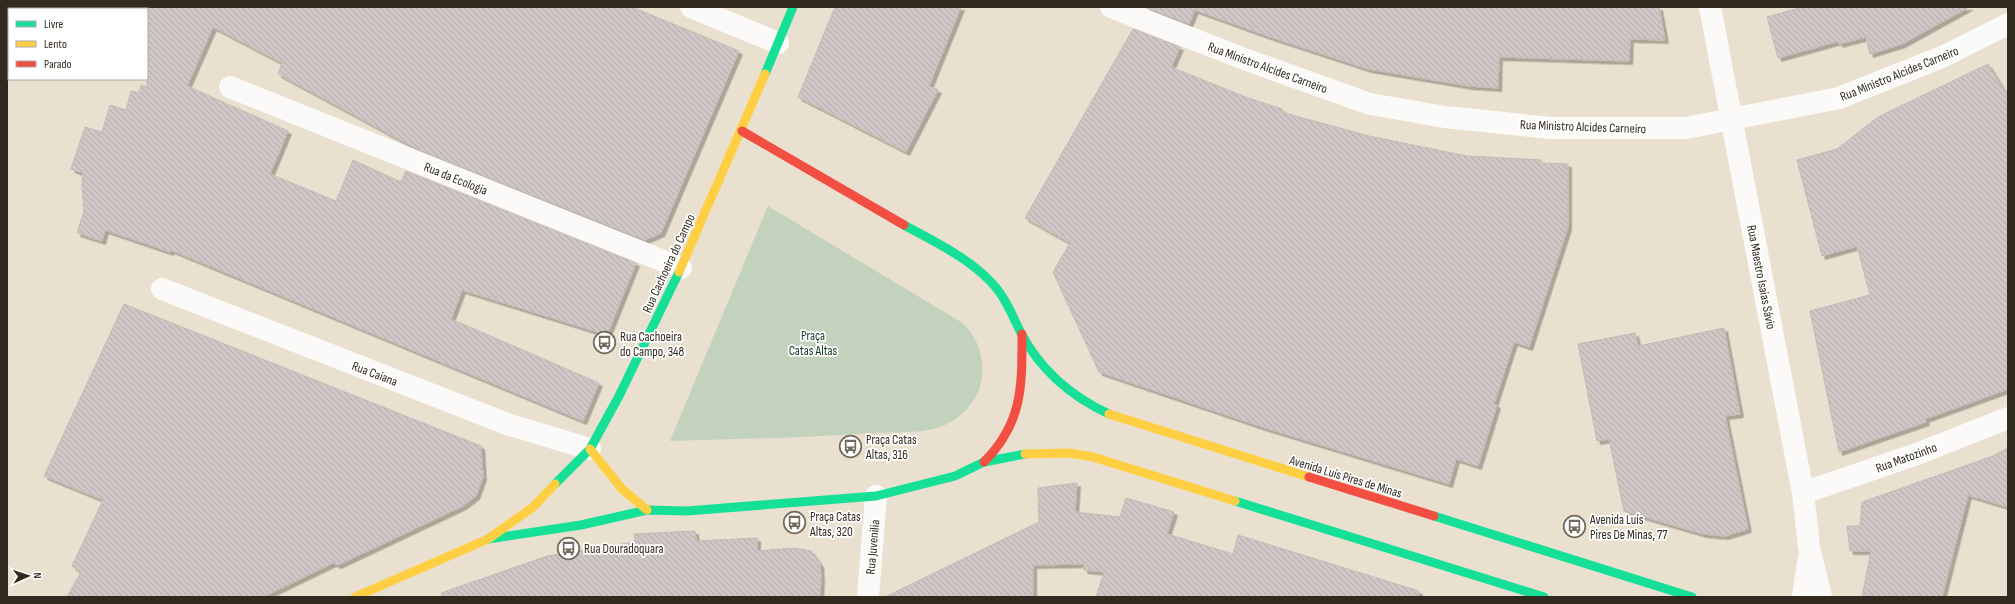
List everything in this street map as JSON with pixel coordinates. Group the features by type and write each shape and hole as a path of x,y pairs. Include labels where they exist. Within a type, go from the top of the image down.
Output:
{"main road":[{"name":"Rua Cachoeira do Campo","path":"590,450 620,396 682,268 742,131 793,7"},
{"path":"742,131 952,253 979,272 1006,302 1022,334 1022,384 1016,412 1004,439 984,462"},
{"name":"Avenida Luís Pires de Minas","path":"1022,334 1045,370 1064,390 1087,405 1110,415 1692,597"},
{"path":"355,597 488,539 533,507 590,450 622,489 647,510"},
{"path":"488,539 581,526 647,510 687,511 876,496 955,476 984,462 1026,454 1047,452 1093,457 1544,597"}],"street":[{"path":"692,7 778,43"},
{"name":"Rua Ministro Alcides Carneiro","path":"1112,7 1247,60 1370,104 1445,117 1550,128 1686,128 1839,98 1942,57 2008,24"},
{"name":"Rua Maestro Isaias Sávio","path":"1710,7 1733,120 1803,493 1809,547 1822,597"},
{"name":"Rua da Ecologia","path":"230,87 682,268"},
{"name":"Rua Caiana","path":"162,290 507,424 590,450"},
{"name":"Rua Matozinho","path":"1803,493 1917,454 2008,418"},
{"name":"Rua Juvenilia","path":"868,597 876,496"},
{"name":"Rua Maestro Isaias Sávio","path":"1803,597 1808,575 1809,547"}],"green space":[{"name":"Praça Catas Altas","path":"768,206 967,327 978,346 982,361 982,376 978,391 965,412 945,425 919,431 670,441"}],"building":[{"path":"632,7 739,51 661,233 645,240 417,149 278,74 282,63 213,27 187,86 288,131 270,174 336,201 353,160 401,182 406,171 636,263 607,335 462,290 451,319 599,383 583,421 171,250 170,252 105,230 102,241 77,233 84,211 82,185 83,173 71,169 85,127 102,132 110,105 126,110 131,91 139,93 141,85 147,87 147,8"},
{"path":"835,7 961,7 929,86 938,90 906,152 798,97"},
{"path":"1145,7 1196,7 1189,24"},
{"path":"1196,7 1659,7 1665,40 1630,39 1629,61 1499,57 1498,88 1469,86 1368,69 1273,38 1195,10"},
{"path":"1803,7 1969,7 1902,44 1870,54 1866,37 1839,44 1839,41 1778,58 1767,17"},
{"path":"1133,29 1180,47 1171,67 1248,98 1282,109 1281,112 1369,136 1467,156 1541,160 1541,163 1568,164 1568,227 1529,347 1514,342 1494,404 1497,405 1478,466 1456,459 1449,484 1262,427 1099,372 1053,272 1070,243 1025,218"},
{"path":"1988,64 2008,97 2008,389 1925,419 1926,422 1839,452 1810,311 1870,295 1857,246 1822,256 1797,160 1837,149 1878,117"},
{"path":"124,304 481,446 483,477 476,496 463,506 338,565 333,563 263,597 67,597 81,572 72,566 103,500 44,476"},
{"path":"1724,328 1740,414 1725,416 1748,529 1725,536 1703,534 1624,511 1609,439 1597,441 1578,344 1635,333 1638,346"},
{"path":"2008,448 2008,507 1968,495 1942,597 1862,597 1871,551 1850,551 1847,526 1860,526 1862,502 1993,456"},
{"path":"1077,483 1075,512 1120,517 1126,498 1174,512 1167,534 1233,554 1238,535 1419,591 1418,597 1096,597 1104,572 1084,570 1084,564 1033,565 1033,597 885,597 1039,522 1038,488"},
{"path":"695,531 696,541 757,538 757,551 793,548 811,551 820,564 820,597 442,597 441,593 547,556 635,542 634,534"}],"traffic: fast":[{"path":"765,74 793,7"},
{"path":"904,225 949,250 981,272 1000,293 1029,347 1047,371 1069,390 1095,407 1109,414"},
{"path":"555,484 590,449 619,396 679,272"},
{"path":"488,539 581,525 647,510 687,511 876,496 955,476 984,462 1025,454"},
{"path":"1235,501 1544,597"},
{"path":"1434,516 1692,597"}],"traffic: slow":[{"path":"679,272 765,74"},
{"path":"1109,414 1309,477"},
{"path":"590,449 622,489 647,510"},
{"path":"1025,454 1069,453 1093,457 1235,501"},
{"path":"355,597 488,539 533,507 555,484"}],"traffic: jam":[{"path":"742,131 904,225"},
{"path":"984,462 997,447 1006,433 1018,403 1022,370 1022,334"},
{"path":"1309,477 1434,516"}],"place":[{"name":"Rua Cachoeira do Campo, 348","path":"604,343"},
{"name":"Praça Catas Altas, 316","path":"850,446"},
{"name":"Praça Catas Altas, 320","path":"794,523"},
{"name":"Avenida Luís Pires De Minas, 77","path":"1574,526"},
{"name":"Rua Douradoquara","path":"569,548"}]}
